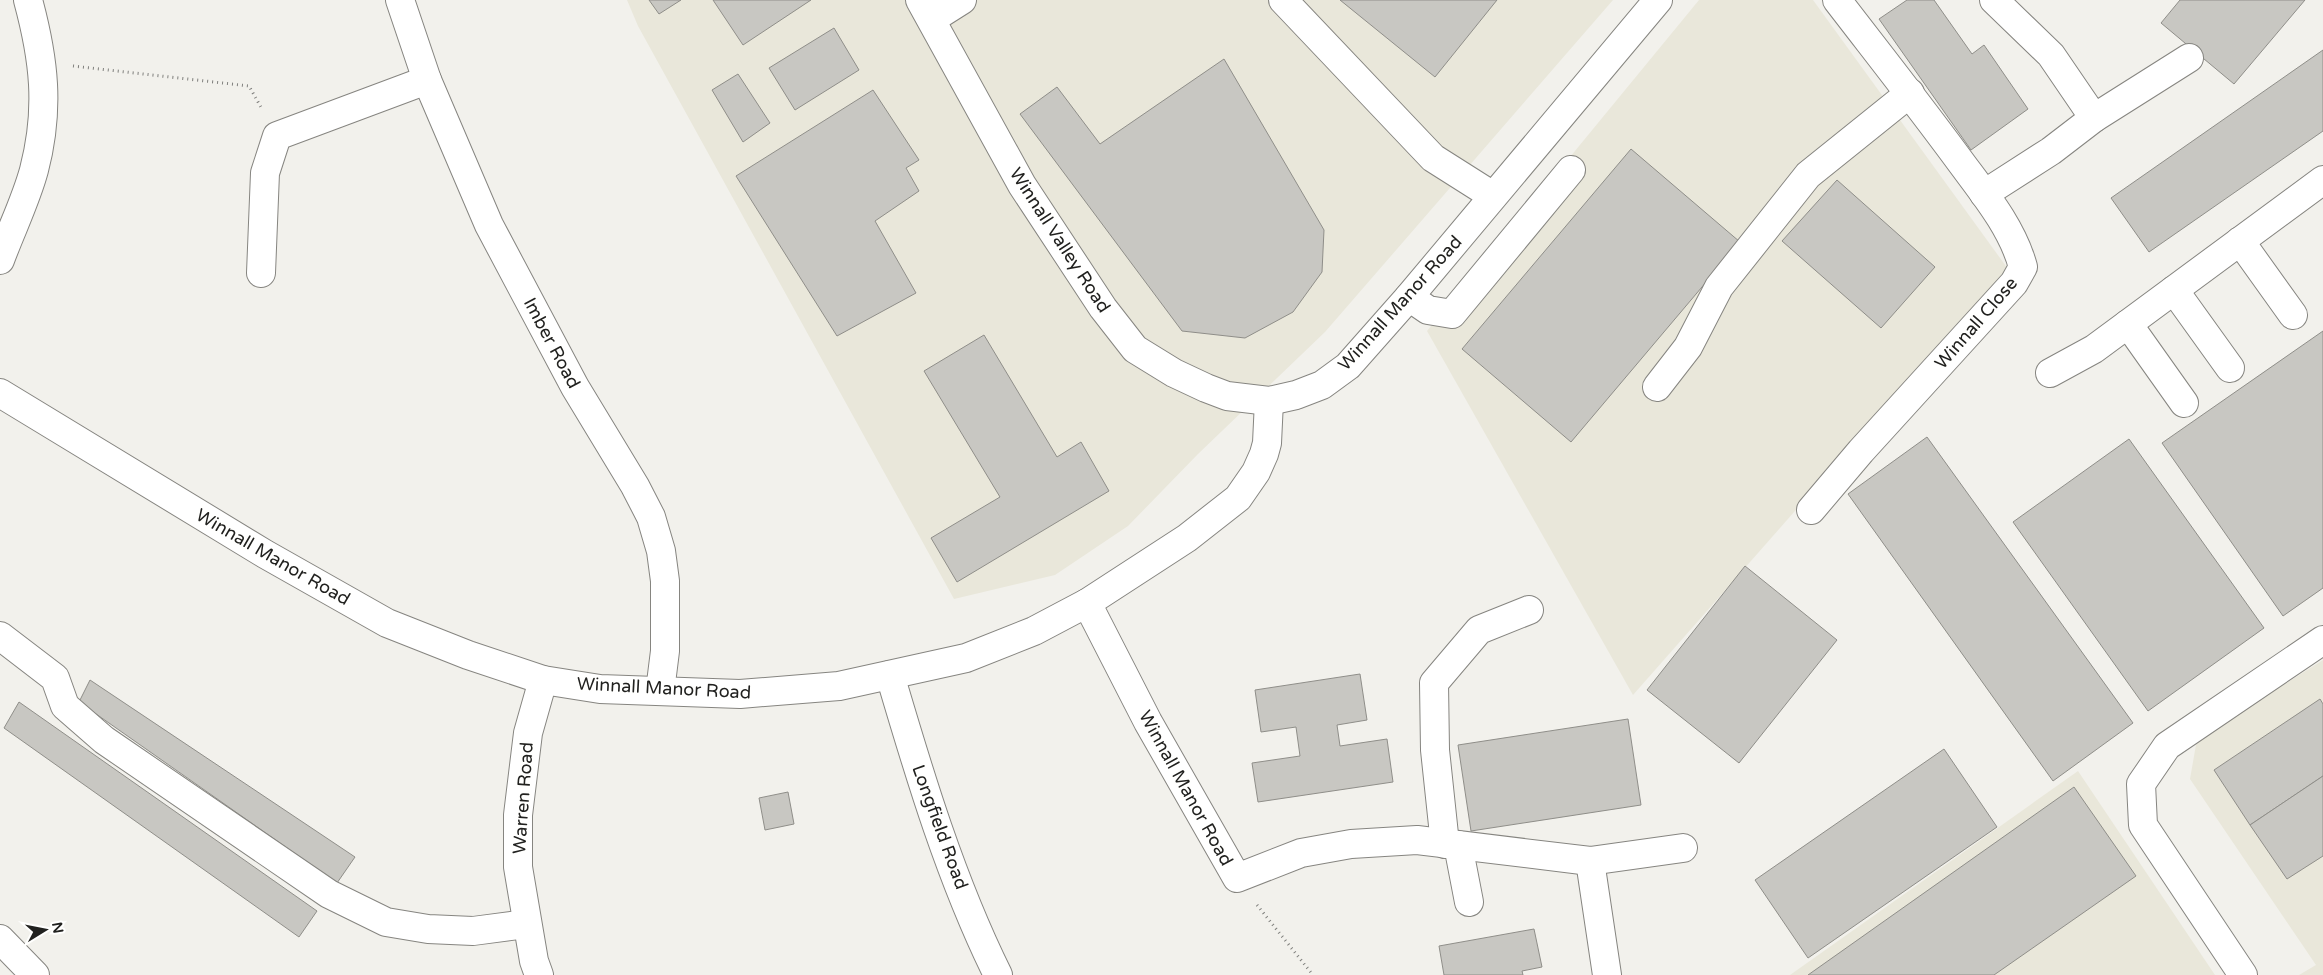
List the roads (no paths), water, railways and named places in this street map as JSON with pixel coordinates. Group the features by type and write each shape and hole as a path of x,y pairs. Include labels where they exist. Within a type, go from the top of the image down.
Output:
{"street":[{"path":"0,260 34,171 42,122 44,85 42,63 28,0"},
{"name":"Imber Road","path":"400,0 427,80 489,225 575,386 635,486 651,517 661,551 665,581 665,651 660,691"},
{"path":"926,9 962,0"},
{"path":"1283,0 1433,158 1493,196"},
{"name":"Winnall Manor Road","path":"0,393 264,554 387,623 498,666 543,680 600,689 740,694 839,686 966,658 1034,632 1087,603 1187,538 1238,498 1256,472 1264,454 1267,443 1270,401 1296,395 1322,385 1348,366 1409,297 1658,0"},
{"name":"Winnall Close","path":"1811,510 1861,451 2014,283 2023,267 2019,251 1984,194 1910,93 1837,0"},
{"path":"1994,0 2051,54 2094,118"},
{"name":"Winnall Valley Road","path":"926,9 1022,185 1103,308 1135,349 1174,373 1206,388 1227,396 1270,401"},
{"path":"1984,194 2051,151 2094,118 2189,58"},
{"path":"261,273 265,173 277,136 427,80"},
{"path":"1656,387 1688,346 1719,287 1808,175 1910,93"},
{"path":"1409,297 1428,310 1452,314 1570,170"},
{"path":"2050,373 2094,349 2323,180"},
{"path":"2240,242 2293,315"},
{"path":"2174,290 2230,368"},
{"path":"2128,324 2184,403"},
{"name":"Winnall Manor Road","path":"1087,603 1148,722 1237,878 1301,853 1351,844 1417,840 1590,861 1683,848"},
{"path":"1469,902 1452,844 1435,750 1434,683 1479,630 1529,610"},
{"path":"0,636 55,678 65,706 104,740 329,894 386,922 428,929 473,931 526,924"},
{"path":"2243,975 2143,825 2141,784 2167,746 2323,640"},
{"name":"Longfield Road","path":"890,675 922,783 948,857 998,975"},
{"name":"Warren Road","path":"539,975 526,924 518,867 518,815 528,733 543,680"},
{"path":"1590,861 1607,975"},
{"path":"0,939 19,970"}]}
